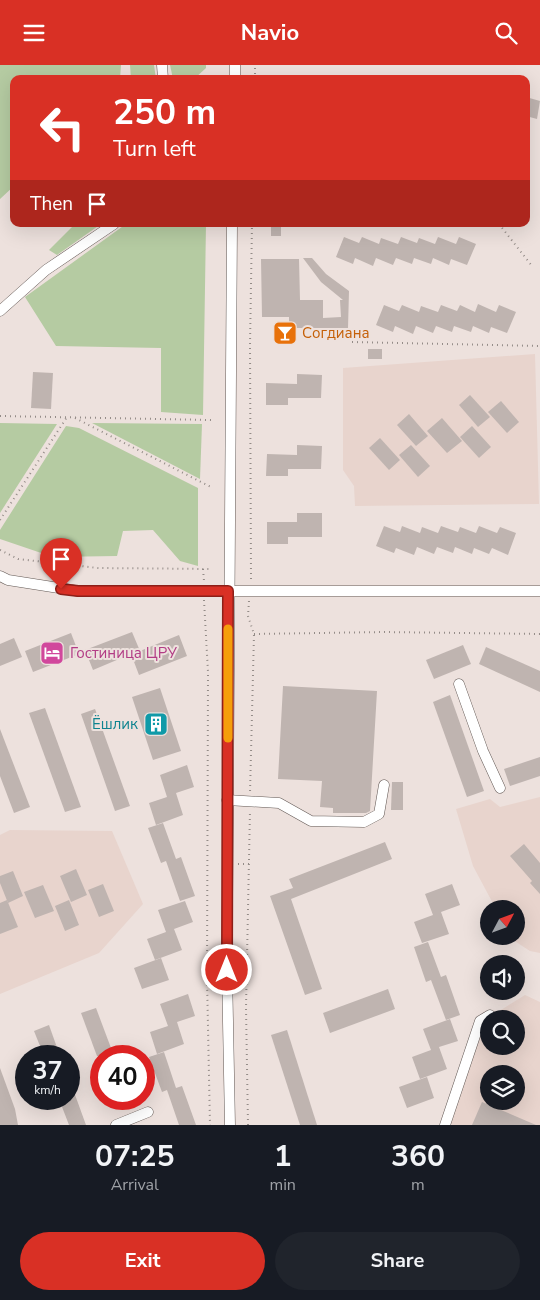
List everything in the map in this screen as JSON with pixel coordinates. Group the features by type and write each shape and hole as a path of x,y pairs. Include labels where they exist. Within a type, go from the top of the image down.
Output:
{"street":[{"path":"0,311 46,270 110,227"},
{"path":"230,1125 227,970 228,591 232,227"},
{"path":"0,576 8,580 78,591 540,591"},
{"path":"459,684 482,751 500,788"},
{"path":"228,801 250,800 279,803 311,821 364,822 379,813 384,785"},
{"path":"445,1125 480,1021"},
{"path":"116,1125 148,1112"}],"path":[{"path":"251,579 250,345 252,227"},
{"path":"501,227 532,266"},
{"path":"352,342 540,346"},
{"path":"0,416 211,420"},
{"path":"0,520 67,417"},
{"path":"73,417 211,487"},
{"path":"0,550 18,559 98,568 210,569"},
{"path":"204,569 204,583"},
{"path":"204,598 207,663 207,978 210,1125"},
{"path":"248,1125 246,1008 254,634 248,616 249,598"},
{"path":"254,634 540,634"},
{"path":"207,863 212,863"},
{"path":"236,864 249,864"}],"shaded area":[{"path":"535,354 539,504 355,506 354,486 343,470 343,368"},
{"path":"540,797 540,953 530,951 521,945 525,945 525,900 491,900 473,866 456,809 490,799 500,807"},
{"path":"10,830 112,831 143,904 99,953 0,994 0,835"},
{"path":"525,995 540,1002 540,1125 445,1125 480,1038 480,1055 525,1055 525,1010 501,1010 517,1000 525,1000"}],"green space":[{"path":"0,65 121,65 120,75 10,75 10,190 0,199"},
{"path":"130,65 154,65 155,75 131,75"},
{"path":"170,65 206,65 206,68 198,75 172,75"},
{"path":"72,227 97,227 57,255 49,250"},
{"path":"122,227 206,227 203,415 161,412 161,348 56,346 25,297"},
{"path":"0,423 57,424 0,513"},
{"path":"92,423 202,424 200,479"},
{"path":"66,426 79,428 198,488 198,566 180,561 153,530 123,531 117,556 53,557 0,539 0,530"}],"building":[{"path":"530,98 540,101 537,119 530,117"},
{"path":"271,227 281,227 281,236 271,236"},
{"path":"344,237 359,243 362,237 379,244 381,238 398,244 401,237 417,243 419,238 435,244 438,237 456,244 459,237 476,244 467,265 451,259 449,265 433,258 431,264 414,258 412,264 396,258 393,265 376,258 373,266 355,258 353,264 336,257"},
{"path":"303,258 312,258 326,274 349,291 348,328 289,328 289,317 262,317 261,259 299,259 300,300 323,300 323,318 341,317 340,300 343,300 321,282"},
{"path":"478,304 496,312 499,305 516,312 507,333 491,327 489,333 473,326 471,332 454,326 452,332 436,326 433,333 416,326 413,334 395,326 393,332 376,325 384,305 399,311 402,305 419,312 421,306 438,312 441,305 457,311 460,305 475,312"},
{"path":"368,349 382,349 382,359 368,359"},
{"path":"33,372 53,373 51,409 31,408"},
{"path":"297,374 322,375 321,398 288,398 288,405 266,405 266,383 297,384"},
{"path":"470,395 490,417 478,427 459,405"},
{"path":"501,401 519,422 507,433 488,412"},
{"path":"409,414 428,436 416,446 397,425"},
{"path":"442,418 462,441 447,453 427,431"},
{"path":"472,426 491,447 479,458 460,437"},
{"path":"380,438 400,460 389,470 369,448"},
{"path":"297,445 322,446 321,469 288,469 288,476 266,476 267,454 297,455"},
{"path":"411,445 430,466 418,477 399,455"},
{"path":"297,513 322,513 322,537 288,537 288,544 267,544 267,522 297,522"},
{"path":"384,526 400,532 402,526 420,533 422,527 438,533 441,526 458,532 460,527 476,533 479,526 497,533 500,527 516,533 508,555 492,548 489,554 474,548 472,554 455,547 453,553 437,547 434,554 417,547 414,555 396,548 394,553 376,546"},
{"path":"132,632 140,651 179,635 187,656 139,675 131,654 93,670 85,650"},
{"name":"Гостиница ЦРУ","path":"71,633 79,654 33,672 25,651"},
{"path":"14,638 22,657 0,666 0,644"},
{"path":"463,645 471,664 434,679 426,660"},
{"path":"486,647 540,671 540,692 479,664"},
{"path":"283,686 377,691 370,811 366,813 333,813 333,808 320,807 322,781 278,779"},
{"name":"Ёшлик","path":"160,688 181,751 153,760 132,697"},
{"path":"450,695 484,791 467,797 433,702"},
{"path":"45,708 81,807 65,812 29,713"},
{"path":"95,709 130,806 115,811 81,714"},
{"path":"0,729 30,807 14,813 0,776"},
{"path":"540,757 540,776 510,786 504,769"},
{"path":"187,765 194,787 176,793 183,815 156,825 149,803 167,797 160,775"},
{"path":"392,782 403,782 403,810 391,810"},
{"path":"163,823 176,859 181,857 195,896 180,901 166,861 161,863 148,828"},
{"path":"385,842 392,859 291,899 322,989 305,995 270,896 293,888 289,879"},
{"path":"524,844 540,863 540,894 530,883 532,881 510,856"},
{"path":"76,869 87,895 71,902 60,876"},
{"path":"13,871 23,896 8,903 0,883 0,876"},
{"path":"103,884 114,911 99,917 88,890"},
{"path":"452,884 460,905 441,912 449,934 422,943 414,922 433,915 425,894"},
{"path":"43,885 54,911 35,918 24,892"},
{"path":"7,900 18,927 0,934 0,903"},
{"path":"69,900 79,925 65,931 55,906"},
{"path":"185,901 193,922 174,929 182,950 155,960 147,939 166,932 158,910"},
{"path":"428,942 441,977 446,975 460,1015 446,1020 431,980 426,982 414,947"},
{"path":"161,958 169,980 142,989 134,968"},
{"path":"388,989 395,1009 330,1033 323,1013"},
{"path":"188,994 195,1016 177,1022 184,1044 157,1054 150,1032 168,1026 160,1004"},
{"path":"96,1008 110,1045 93,1045 81,1013"},
{"path":"450,1019 458,1041 439,1047 447,1069 420,1079 412,1057 431,1050 423,1029"},
{"path":"49,1025 56,1045 40,1045 34,1031"},
{"path":"287,1030 317,1125 300,1125 271,1035"},
{"path":"164,1052 176,1088 182,1086 196,1125 179,1125 167,1090 162,1092 155,1073 155,1055"},
{"path":"0,1068 15,1109 18,1125 0,1125"},
{"path":"427,1077 434,1098 407,1108 399,1087"},
{"path":"480,1107 480,1110 501,1110 536,1125 472,1125"},
{"path":"80,1108 86,1125 69,1125 63,1110"}],"slow traffic":[{"path":"228,629 228,738"}],"place":[{"name":"Согдиана","path":"285,333"},
{"name":"Гостиница ЦРУ","path":"52,653"},
{"name":"Ёшлик","path":"156,724"}],"route":[{"path":"61,589 78,591 228,591 227,970"}]}
